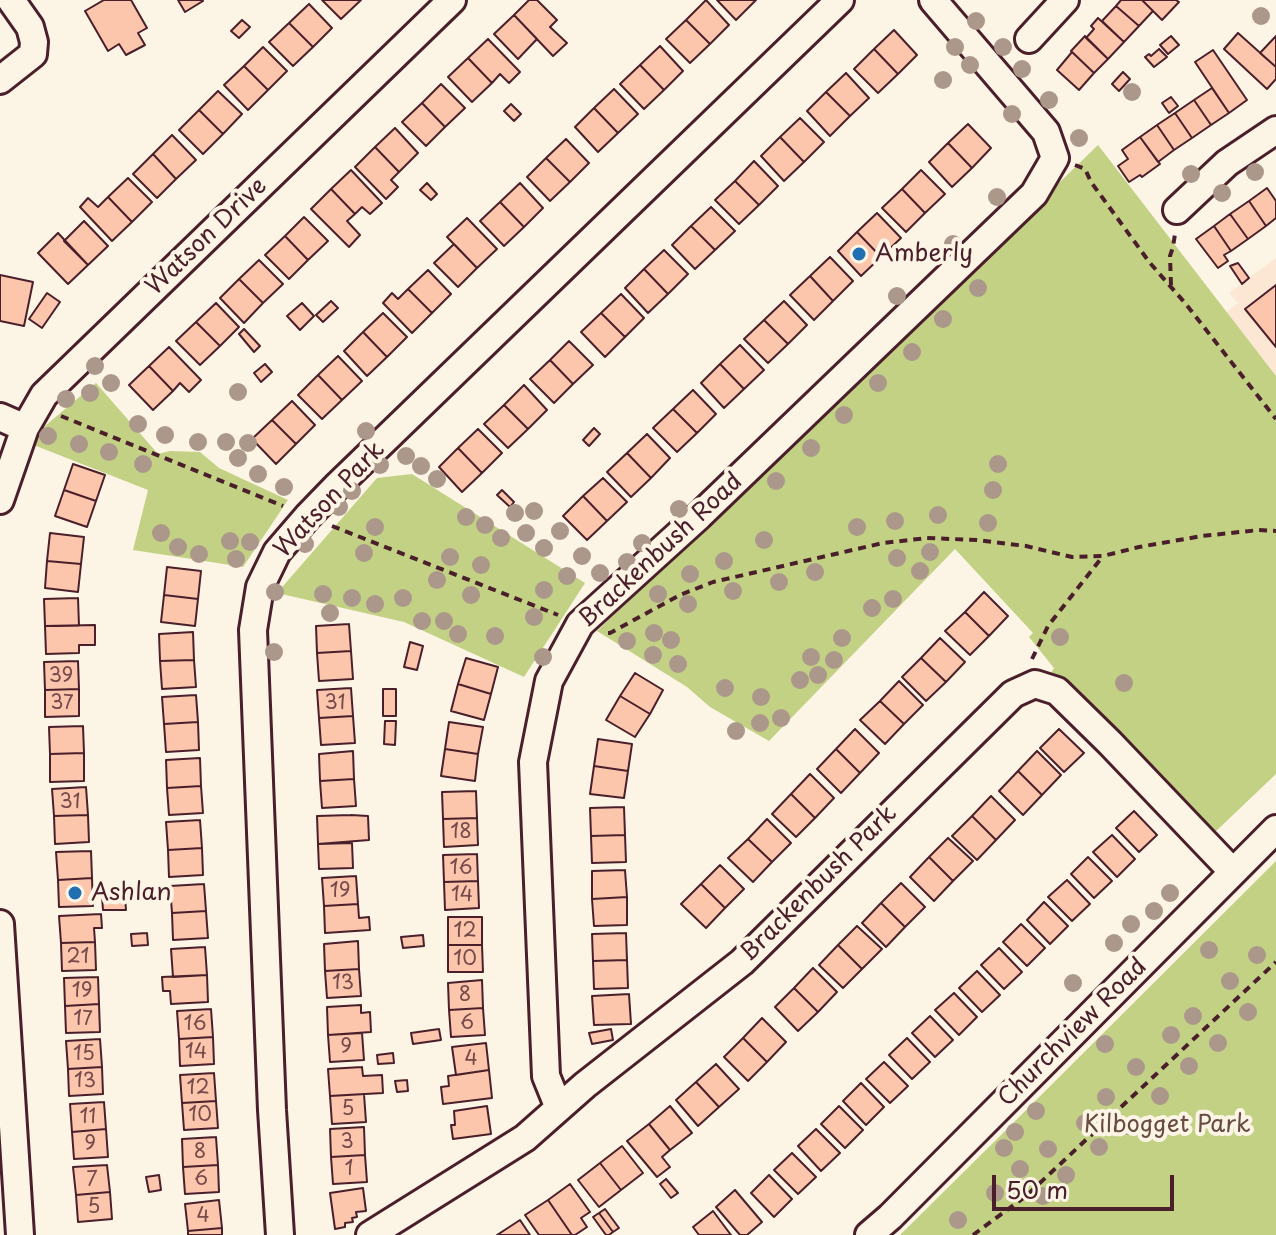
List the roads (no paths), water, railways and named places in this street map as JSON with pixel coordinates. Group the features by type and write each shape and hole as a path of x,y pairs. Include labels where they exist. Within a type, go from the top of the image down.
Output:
{"street":[{"path":"0,80 33,54 30,27 11,0"},
{"name":"Watson Drive","path":"0,500 25,428 44,395 452,0"},
{"name":"Watson Park","path":"280,1235 272,1110 253,630 260,587 277,552 338,485 840,0"},
{"name":"Brackenbush Road","path":"559,1108 546,1076 533,762 549,681 580,624 699,516 1023,205 1034,194 1055,158 1046,132 933,0"},
{"path":"1029,39 1065,0"},
{"path":"1177,210 1227,163 1276,130"},
{"path":"0,417 25,428"},
{"name":"Brackenbush Park","path":"370,1235 525,1138 585,1085 742,962 1013,694 1035,684 1057,691 1233,872"},
{"name":"Churchview Road","path":"869,1235 1276,829"},
{"path":"0,924 20,1235"}],"place":[{"name":"Amberly","path":"859,254"},
{"name":"Ashlan","path":"75,893"}],"park label":[{"name":"Kilbogget Park","path":"1167,1125"}]}
